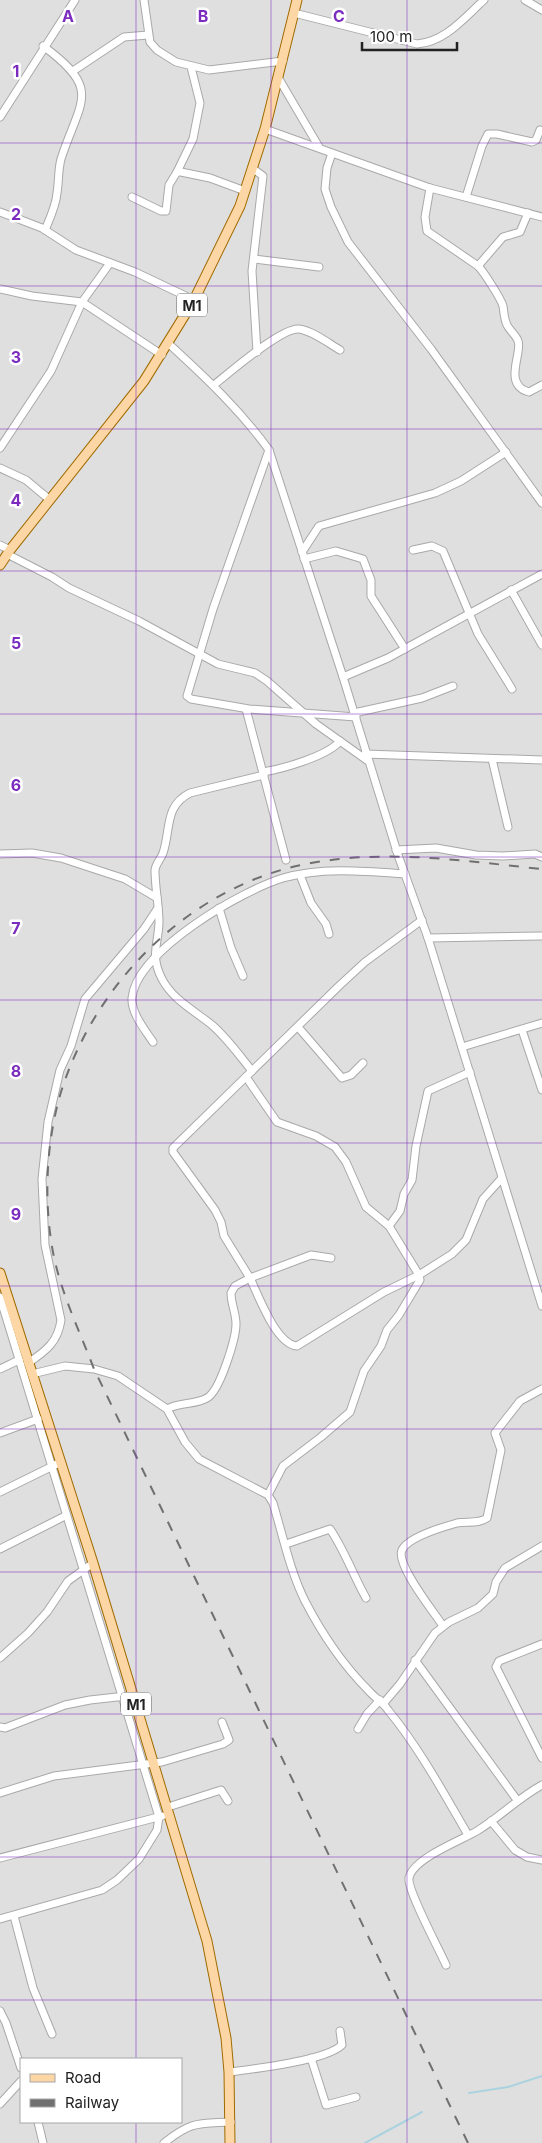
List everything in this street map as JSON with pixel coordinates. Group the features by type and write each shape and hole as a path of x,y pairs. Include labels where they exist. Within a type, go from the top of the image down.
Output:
{"main road":[{"name":"M1","path":"0,565 8,552 130,401 169,344 194,300 230,228 245,190 279,79 297,0"},
{"name":"M1","path":"0,1272 24,1362 32,1374 93,1563 128,1696 154,1762 207,1941 220,2000 229,2072 230,2143"}],"street":[{"path":"0,117 75,0"},
{"path":"144,0 148,35 152,46 176,62 191,68 226,70 283,61"},
{"path":"294,13 410,42 426,43 459,24 484,0"},
{"path":"525,0 542,10"},
{"path":"73,71 124,37 148,35"},
{"path":"44,46 73,71 80,83 81,103 62,158 56,200 45,230"},
{"path":"132,197 161,211 166,211 170,186 195,132 200,103 191,68"},
{"path":"279,79 319,147"},
{"path":"265,129 430,188 542,217"},
{"path":"466,197 482,146 488,134 497,134 532,142 536,140 540,130"},
{"path":"332,153 327,168 325,189 331,207 348,242 431,349 542,503"},
{"path":"252,168 263,176 252,284 257,352"},
{"path":"177,172 203,176 245,190"},
{"path":"430,188 425,217 427,231 478,266 501,302 508,327 518,340 519,350 514,369 520,385 529,392 542,385"},
{"path":"0,212 45,230 76,250 135,272 194,300"},
{"path":"478,266 503,237 520,232 528,213"},
{"path":"254,259 319,267"},
{"path":"0,448 51,371 82,302 110,263"},
{"path":"0,289 32,296 82,302 162,355"},
{"path":"214,385 286,332 296,329 307,331 340,350"},
{"path":"169,344 214,385 256,431 269,450 343,676 396,850 428,938 542,1306"},
{"path":"269,450 199,654 187,696 191,699 246,709 355,715 422,698 454,686"},
{"path":"303,555 319,526 434,492 461,481 506,452"},
{"path":"0,468 26,480 50,500"},
{"path":"0,545 8,552 69,588 139,621 218,664 255,673 300,711 340,741 367,757 542,760"},
{"path":"413,550 432,546 441,549 468,612 512,688"},
{"path":"303,555 340,552 363,559 371,580 371,596 405,649"},
{"path":"343,676 405,649 468,612 542,574"},
{"path":"511,590 542,645"},
{"path":"246,709 286,860"},
{"path":"252,1071 215,1028 190,1010 161,977 155,958 158,908 156,864 164,851 175,805 182,797 314,756 334,747 340,741"},
{"path":"492,759 508,828"},
{"path":"396,850 436,848 502,856 530,854 542,857"},
{"path":"530,854 542,849"},
{"path":"0,854 32,853 60,858 125,879 157,898"},
{"path":"153,1042 139,1020 132,1000 138,982 155,958 175,938 219,908 267,884 300,875 339,870 404,874"},
{"path":"300,875 311,903 326,924 329,934"},
{"path":"0,1369 24,1362 52,1346 60,1330 61,1320 45,1245 42,1179 48,1122 60,1070 71,1046 85,998 133,943 158,908"},
{"path":"219,908 231,948 243,976"},
{"path":"422,920 365,962 172,1150 215,1210 221,1222 224,1236 250,1278 280,1336 286,1343 297,1346 384,1292 419,1275 459,1248 470,1231 479,1204 502,1179"},
{"path":"428,938 542,936"},
{"path":"462,1047 542,1023"},
{"path":"298,1027 342,1078 352,1075 363,1063"},
{"path":"522,1030 542,1090"},
{"path":"389,1226 400,1212 404,1194 412,1180 416,1146 428,1091 470,1072"},
{"path":"246,1077 271,1116 281,1125 316,1136 335,1147 346,1162 366,1208 389,1226 419,1275 416,1289 387,1330 378,1352 360,1378 350,1412 283,1466 268,1496"},
{"path":"167,1409 178,1403 208,1398 215,1390 235,1335 236,1320 231,1293 235,1286 250,1278 310,1255 331,1258"},
{"path":"0,1299 24,1362 65,1516 128,1696 142,1765 159,1817 158,1830 139,1859 110,1885 96,1892 0,1919"},
{"path":"32,1374 65,1366 108,1371 132,1383 167,1409 185,1442 199,1459 268,1496 273,1503 304,1600 340,1657 381,1702 424,1760 468,1835"},
{"path":"443,1626 406,1571 400,1558 401,1551 410,1541 440,1528 487,1518 500,1450 495,1433 520,1401 542,1389"},
{"path":"0,1433 38,1419"},
{"path":"0,1492 61,1462"},
{"path":"0,1549 65,1516"},
{"path":"286,1544 330,1529 342,1546 351,1572 366,1598"},
{"path":"358,1729 367,1714 400,1684 435,1633 443,1626 478,1608 492,1594 496,1582 506,1568 542,1546"},
{"path":"0,1658 41,1619 68,1581 93,1563"},
{"path":"542,1644 499,1661 496,1666 542,1758"},
{"path":"415,1660 517,1800"},
{"path":"0,1726 5,1728 65,1705 128,1696"},
{"path":"0,1793 54,1776 142,1765 223,1744 229,1740 222,1722"},
{"path":"446,1965 420,1909 409,1877 420,1863 430,1856 491,1821 517,1800 542,1785"},
{"path":"0,1858 159,1817 168,1810 221,1790 228,1801"},
{"path":"491,1821 515,1850 527,1857 542,1860"},
{"path":"14,1916 33,1988 52,2034"},
{"path":"0,2011 20,2065"},
{"path":"229,2072 311,2058 342,2045 340,2031"},
{"path":"311,2058 326,2105 356,2097"},
{"path":"0,2104 20,2083"},
{"path":"164,2143 187,2126 231,2122"},
{"path":"38,2123 43,2143"}],"shaded area":[{"path":"0,0 542,0 542,2143 0,2143"}],"waterway":[{"path":"469,2093 508,2087 542,2076"},
{"path":"365,2143 422,2112"}],"railway":[{"path":"468,2143 94,1369 69,1306 54,1257 49,1222 48,1166 56,1110 61,1092 77,1051 98,1012 124,976 155,943 189,915 227,892 268,874 311,863 340,859 369,857 426,858 542,869"}]}
